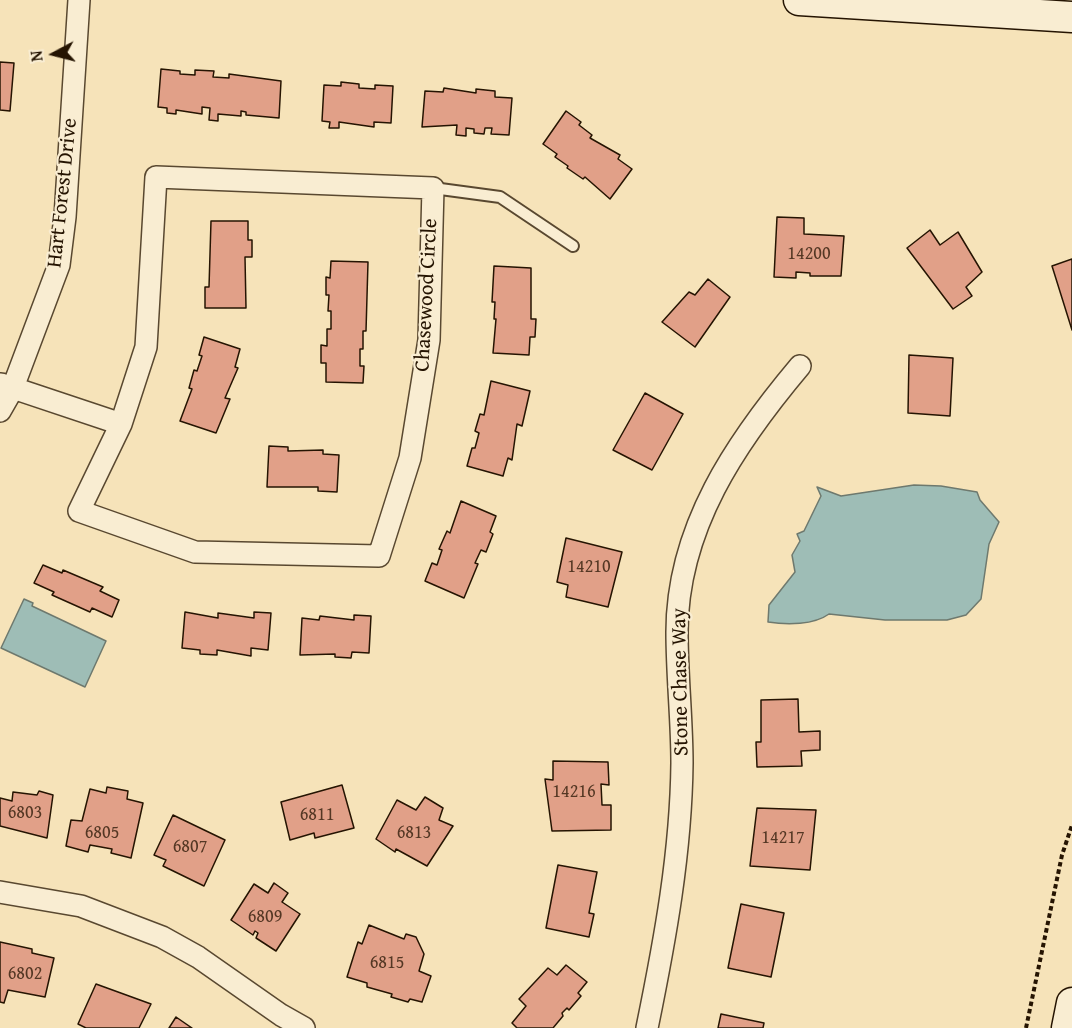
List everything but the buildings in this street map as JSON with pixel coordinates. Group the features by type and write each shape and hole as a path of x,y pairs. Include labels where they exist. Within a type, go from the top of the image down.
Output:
{"street":[{"name":"Hart Forest Drive","path":"0,411 6,387 59,266 65,217 79,0"},
{"path":"799,0 1072,17"},
{"name":"Chasewood Circle","path":"156,177 433,189 429,339 410,458 379,556 195,552 80,511 121,424 146,347 156,177"},
{"name":"Stone Chase Way","path":"647,1028 677,860 682,763 677,630 681,589 689,552 702,513 722,472 757,417 800,366"},
{"path":"6,387 121,424"},
{"path":"0,892 81,906 162,937 198,957 281,1015 304,1028"},
{"path":"1067,1028 1072,1003"}],"lane":[{"path":"433,189 500,197 573,246"}],"path":[{"path":"1026,1028 1062,855 1072,825"}],"water":[{"path":"914,485 941,486 977,492 980,500 999,522 989,544 981,599 966,615 947,620 885,620 829,614 823,618 800,623 768,622 769,605 795,572 792,555 800,541 797,534 804,531 821,496 817,487 841,496"},
{"path":"24,599 33,603 32,606 106,641 85,687 1,648"}]}
